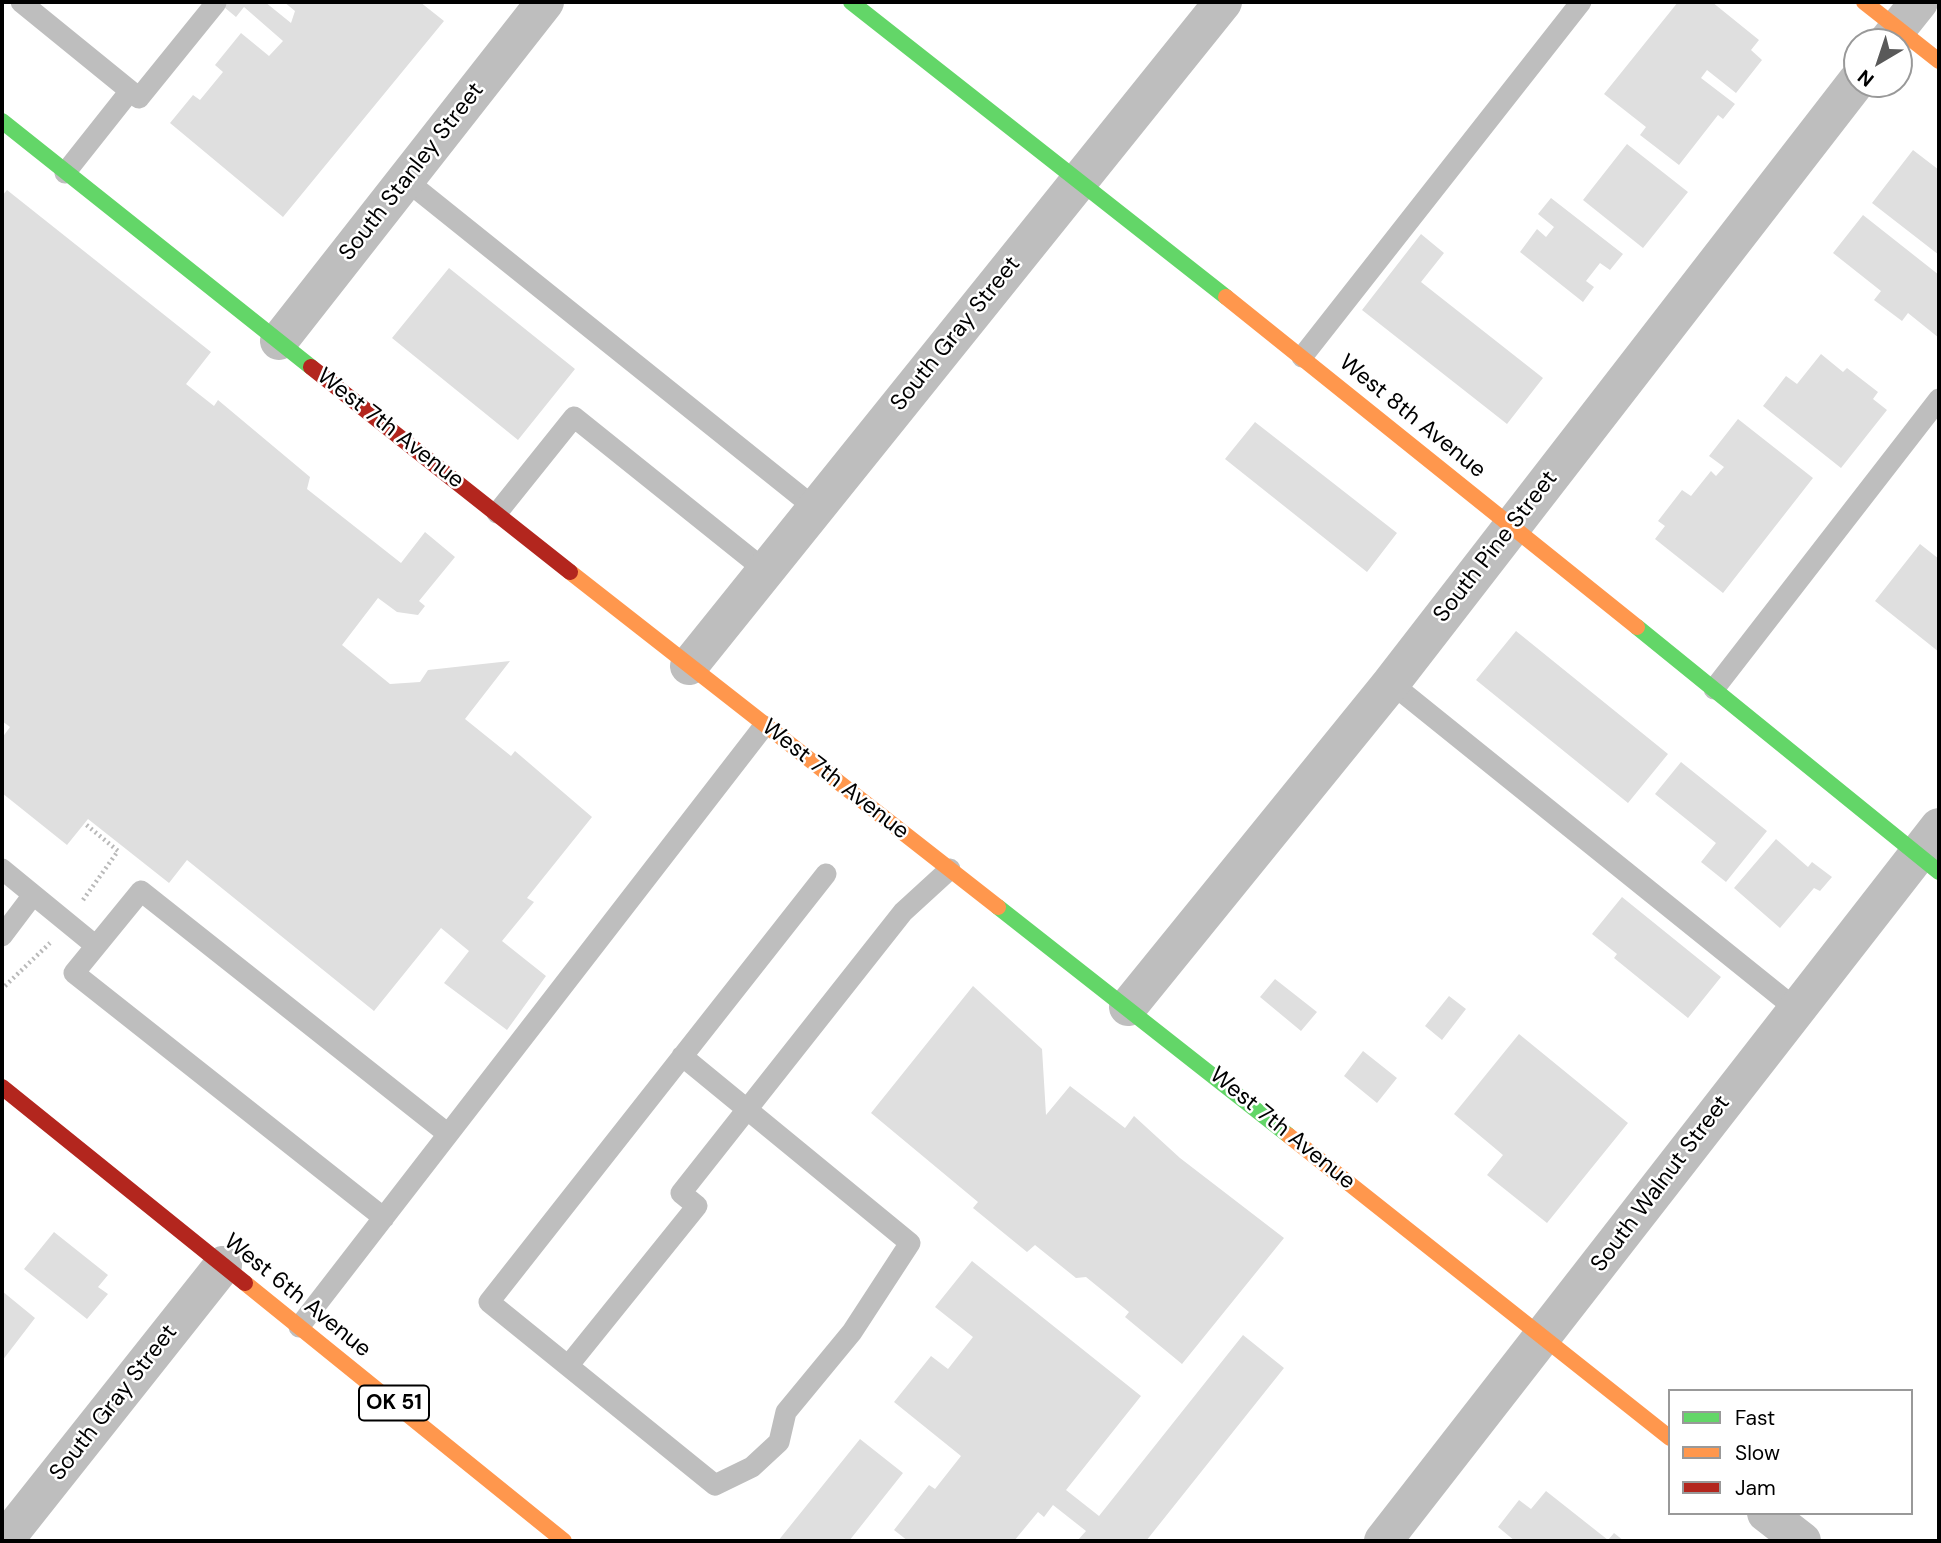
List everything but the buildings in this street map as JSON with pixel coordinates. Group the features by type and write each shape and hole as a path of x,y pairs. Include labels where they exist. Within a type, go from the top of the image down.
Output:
{"main road":[{"name":"West 8th Avenue","path":"851,2 1302,357 1714,689 1932,852"},
{"path":"1864,2 1901,24 1939,61"},
{"name":"West 7th Avenue","path":"2,121 764,726 1128,1007 1668,1436"},
{"name":"West 6th Avenue","path":"2,1087 299,1327 547,1536"}],"street":[{"name":"South Stanley Street","path":"279,341 545,2"},
{"name":"South Gray Street","path":"689,666 1223,2"},
{"name":"South Pine Street","path":"1128,1007 1391,683 1844,98"},
{"name":"South Walnut Street","path":"1383,1541 1543,1339 1796,1009 1932,852"},
{"name":"South Gray Street","path":"4,1541 223,1265"},
{"path":"1769,1515 1802,1541"}],"lane":[{"path":"21,2 139,98 216,3"},
{"path":"1302,357 1581,2"},
{"path":"65,173 130,91"},
{"path":"407,181 816,508"},
{"path":"1714,689 1939,399"},
{"path":"497,513 574,416 766,571"},
{"path":"1391,683 1796,1009"},
{"path":"299,1327 764,726"},
{"path":"2,869 96,946"},
{"path":"568,1366 697,1206 681,1193 902,912 950,869"},
{"path":"682,1056 910,1243 852,1332 786,1412 779,1442 752,1467 715,1485 489,1302 682,1056 826,874"},
{"path":"384,1218 74,972 141,891 449,1134"},
{"path":"2,936 33,895"}],"traffic: fast":[{"path":"851,2 1226,297"},
{"path":"2,121 311,367"},
{"path":"1637,627 1939,872"},
{"path":"998,907 1288,1135"}],"traffic: slow":[{"path":"1864,2 1939,61"},
{"path":"1226,297 1637,627"},
{"path":"570,572 998,907"},
{"path":"1288,1135 1668,1436"},
{"path":"245,1283 564,1541"}],"traffic: jam":[{"path":"311,367 570,572"},
{"path":"2,1087 245,1283"}]}
